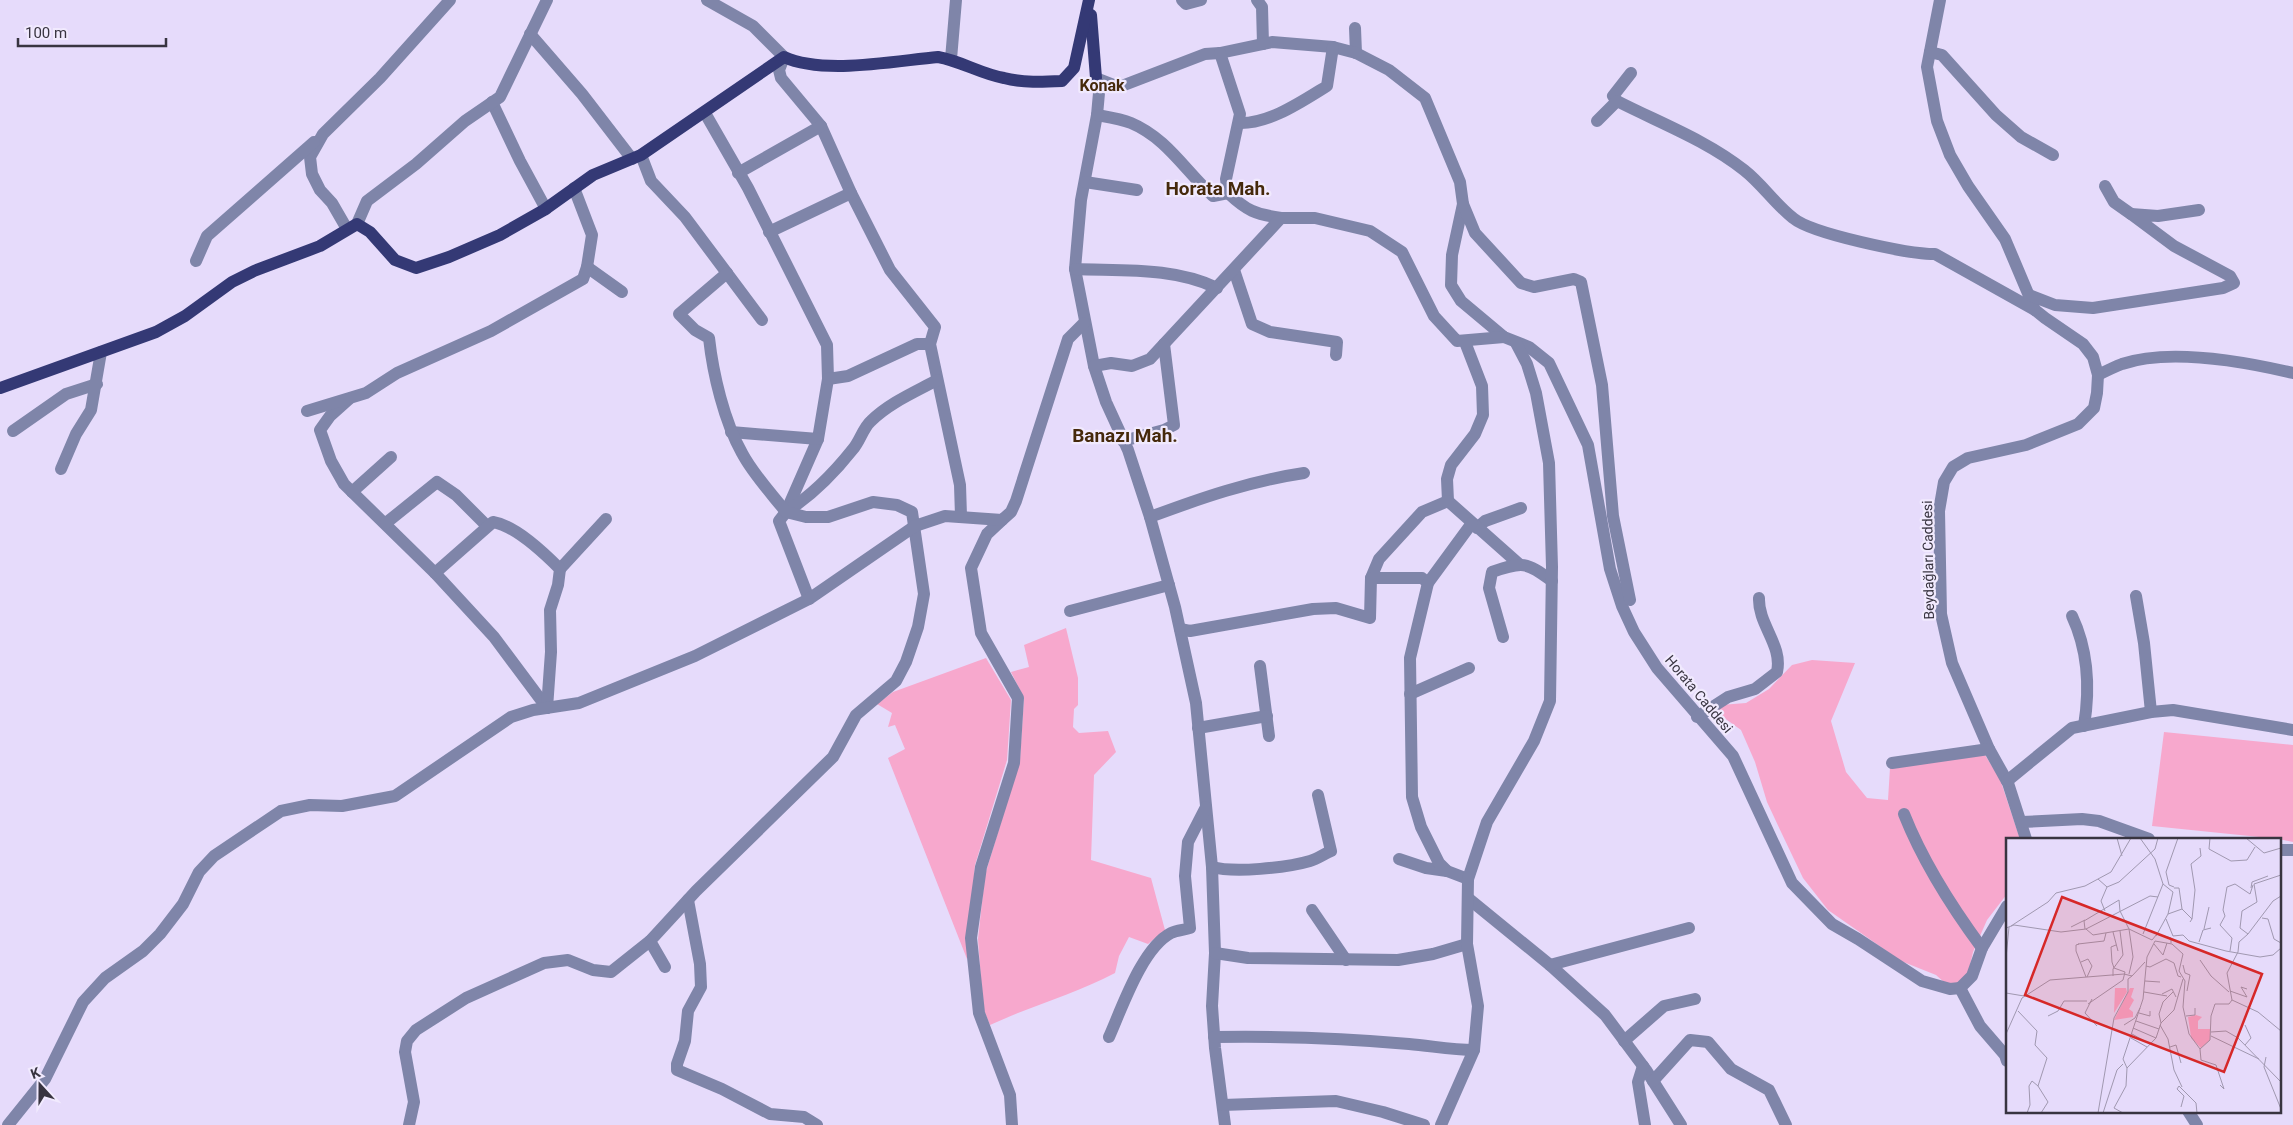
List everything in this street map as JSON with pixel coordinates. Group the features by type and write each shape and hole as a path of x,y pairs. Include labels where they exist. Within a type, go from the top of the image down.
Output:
{"main road":[{"path":"0,388 156,332 185,316 232,282 254,271 320,246 352,226 370,232 395,260 416,268 450,257 500,235 546,208 593,175 636,157 705,113 784,57 798,64 830,66 938,57 951,59 1004,79 1035,82 1062,81 1074,68 1089,0"},
{"path":"1089,0 1096,78"}],"street":[{"path":"196,261 207,236 322,136 380,78 450,0"},
{"path":"322,136 310,157 312,174 320,190 352,226 367,201 416,164 465,121 500,96 547,0"},
{"path":"707,0 753,26 784,57 779,70 781,78 821,126 850,193 890,270 936,327 930,344 960,486 961,516"},
{"path":"951,59 956,0"},
{"path":"1182,0 1186,4 1200,0"},
{"path":"1257,0 1262,7 1263,44"},
{"path":"1940,0 1927,67 1937,121 1950,155 1968,186 2005,240 2035,310"},
{"path":"1355,28 1356,53"},
{"path":"530,34 636,157 651,181 684,216 752,303 762,320"},
{"path":"1099,93 1197,57 1272,42 1334,47 1356,53 1389,70 1425,98 1460,182 1463,204 1475,233 1521,283 1534,287 1574,279 1581,282 1602,385 1613,516 1630,600"},
{"path":"1239,122 1254,123 1303,101 1327,86 1334,47"},
{"path":"1930,52 1942,55 1953,65 1996,115 2021,137 2054,155"},
{"path":"1220,53 1240,114 1226,179 1228,193 1244,208 1257,214 1280,218 1315,218 1370,231 1402,252 1434,316 1457,341 1465,342 1504,338"},
{"path":"1597,121 1617,101 1613,96 1631,73"},
{"path":"1096,78 1119,87"},
{"path":"1096,78 1099,93 1097,114 1081,200 1075,269 1084,323 1094,366 1150,518 1180,629 1196,703 1212,867 1214,953 1212,1006 1214,1037 1225,1125"},
{"name":"Beydağları Caddesi","path":"1617,101 1688,134 1744,170 1794,220 1824,233 1919,254 1935,254 2035,310 2083,344 2093,357 2098,375 2094,408 2078,424 2026,445 1968,458 1953,467 1944,482 1940,511 1941,614 1952,663 1989,750 2007,780 2026,838"},
{"path":"492,102 520,161 546,208"},
{"path":"705,113 812,311 827,345 828,379 818,439 786,512 779,521 809,599"},
{"path":"1097,114 1132,123 1163,143 1199,184 1213,196 1228,193"},
{"path":"738,173 821,126"},
{"path":"1085,182 1136,190"},
{"path":"2029,295 2055,305 2093,308 2223,288 2234,283 2230,276 2174,246 2114,202 2105,186"},
{"path":"307,411 366,393 397,373 491,331 583,279 587,267 592,235 574,188"},
{"path":"769,232 850,193"},
{"path":"1463,204 1452,255 1451,285 1460,301 1504,338"},
{"path":"2131,214 2158,216 2199,210"},
{"path":"1094,366 1111,363 1132,366 1150,359 1280,218"},
{"path":"587,267 622,292"},
{"path":"1075,269 1155,272 1199,279 1217,288"},
{"path":"1234,270 1252,324 1270,332 1336,342 1336,355"},
{"path":"409,1125 414,1102 405,1052 407,1041 416,1030 466,998 544,963 568,960 593,970 611,972 650,941 688,900 833,757 856,715 896,681 906,662 918,628 924,594 912,512 898,505 873,502 828,517 806,517 786,512 742,454 731,432 711,359 709,338 695,330 679,314 727,273"},
{"path":"1012,1125 1010,1096 979,1013 971,938 981,868 1014,763 1018,698 981,633 971,568 986,534 1011,512 1068,339 1084,323"},
{"name":"Horata Caddesi","path":"1504,338 1529,347 1549,363 1588,445 1610,569 1622,606 1634,632 1657,668 1697,717 1733,756 1792,882 1832,924 1922,981 1950,990 1960,988"},
{"path":"1465,342 1482,386 1483,415 1475,434 1451,465 1447,479 1448,500 1519,564"},
{"path":"1441,1125 1474,1050 1478,1006 1468,944 1468,879 1487,822 1534,741 1550,701 1552,581 1549,463 1536,392 1527,364 1516,343"},
{"path":"828,379 848,376 917,344 930,344"},
{"path":"1123,441 1164,430 1174,425 1164,344"},
{"path":"61,469 76,434 91,410 101,352"},
{"path":"2098,375 2123,364 2140,360 2183,357 2247,362 2293,373"},
{"path":"786,512 802,501 838,467 854,448 870,421 937,380"},
{"path":"13,432 66,394 97,384"},
{"path":"350,399 330,416 320,430 330,461 352,492 435,573 494,637 547,708"},
{"path":"731,432 818,439"},
{"path":"352,492 391,457"},
{"path":"1150,518 1202,498 1266,479 1304,473"},
{"path":"386,524 437,482 456,495 487,526"},
{"path":"1180,629 1190,632 1313,610 1336,608 1370,618 1371,578 1379,559 1422,512 1448,500"},
{"path":"1447,871 1439,863 1420,827 1412,797 1410,658 1428,583 1474,525 1521,508"},
{"path":"8,1125 45,1079 83,1002 105,978 143,950 160,934 183,904 199,872 214,856 281,812 310,805 342,806 395,796 512,717 547,708 579,703 695,656 809,599 915,526 945,516 1002,520"},
{"path":"547,708 551,652 550,610 558,585 560,569 606,519"},
{"path":"435,573 493,522 501,524 533,544 560,569"},
{"path":"1503,637 1490,588 1492,572 1519,564 1532,566 1552,581"},
{"path":"1371,578 1422,578 1428,583"},
{"path":"1070,611 1169,585"},
{"path":"2136,596 2144,643 2150,712"},
{"path":"1697,717 1728,698 1755,689 1777,672 1777,653 1762,615 1759,598"},
{"path":"2072,616 2076,625 2088,677 2084,726"},
{"path":"1260,666 1270,736"},
{"path":"1410,694 1469,668"},
{"path":"2007,780 2072,728 2150,712 2173,710 2293,730"},
{"path":"1198,728 1267,716"},
{"path":"1892,763 1989,750"},
{"path":"1212,867 1223,870 1284,866 1312,861 1331,851 1318,795"},
{"path":"1109,1036 1134,981 1152,950 1171,933 1190,928 1185,876 1188,842 1206,807"},
{"path":"1904,814 1916,846 1961,920 1982,948"},
{"path":"2022,822 2082,819 2099,821 2146,838"},
{"path":"2280,850 2293,850"},
{"path":"1399,859 1447,871 1468,879"},
{"path":"1469,899 1550,966 1605,1015 1643,1066 1682,1125"},
{"path":"688,900 700,964 701,987 688,1011 686,1041 677,1064 677,1070 722,1089 770,1114 804,1118 817,1125"},
{"path":"2006,908 1982,948 1972,976 1960,988 1980,1026 2006,1058"},
{"path":"1312,910 1346,960"},
{"path":"1550,966 1689,928"},
{"path":"650,941 665,966"},
{"path":"1214,953 1248,958 1398,960 1433,954 1468,944"},
{"path":"1624,1040 1664,1006 1695,999"},
{"path":"1214,1037 1303,1036 1348,1041 1410,1044 1452,1050 1474,1050"},
{"path":"1653,1081 1690,1040 1708,1042 1731,1069 1769,1090 1786,1125"},
{"path":"1643,1066 1638,1082 1645,1125"},
{"path":"1222,1105 1336,1101 1383,1112 1424,1125"},
{"path":"2189,1112 2197,1125"}],"shaded area":[{"path":"1066,628 1078,678 1078,705 1074,709 1073,727 1079,733 1108,731 1116,752 1094,775 1091,860 1151,878 1165,930 1148,944 1129,937 1119,956 1115,973 990,1025 983,1008 978,939 985,875 1020,759 1024,698 1011,672 1029,667 1024,645"},
{"path":"986,658 1011,700 1007,760 975,865 967,959 888,758 905,749 895,725 888,727 892,713 877,704 893,692"},
{"path":"1812,660 1855,663 1831,721 1846,772 1867,798 1888,800 1890,768 1985,755 2000,779 2020,838 2006,838 2006,895 1987,920 1973,952 1968,974 1954,985 1945,983 1936,975 1901,961 1828,910 1803,878 1767,802 1755,762 1741,730 1716,712 1721,705 1746,703 1769,689 1792,665"},
{"path":"2164,732 2293,745 2293,842 2280,838 2152,826"}],"district":[{"name":"Konak","path":"1102,85"},
{"name":"Horata Mah.","path":"1218,188"},
{"name":"Banazı Mah.","path":"1125,435"}]}
